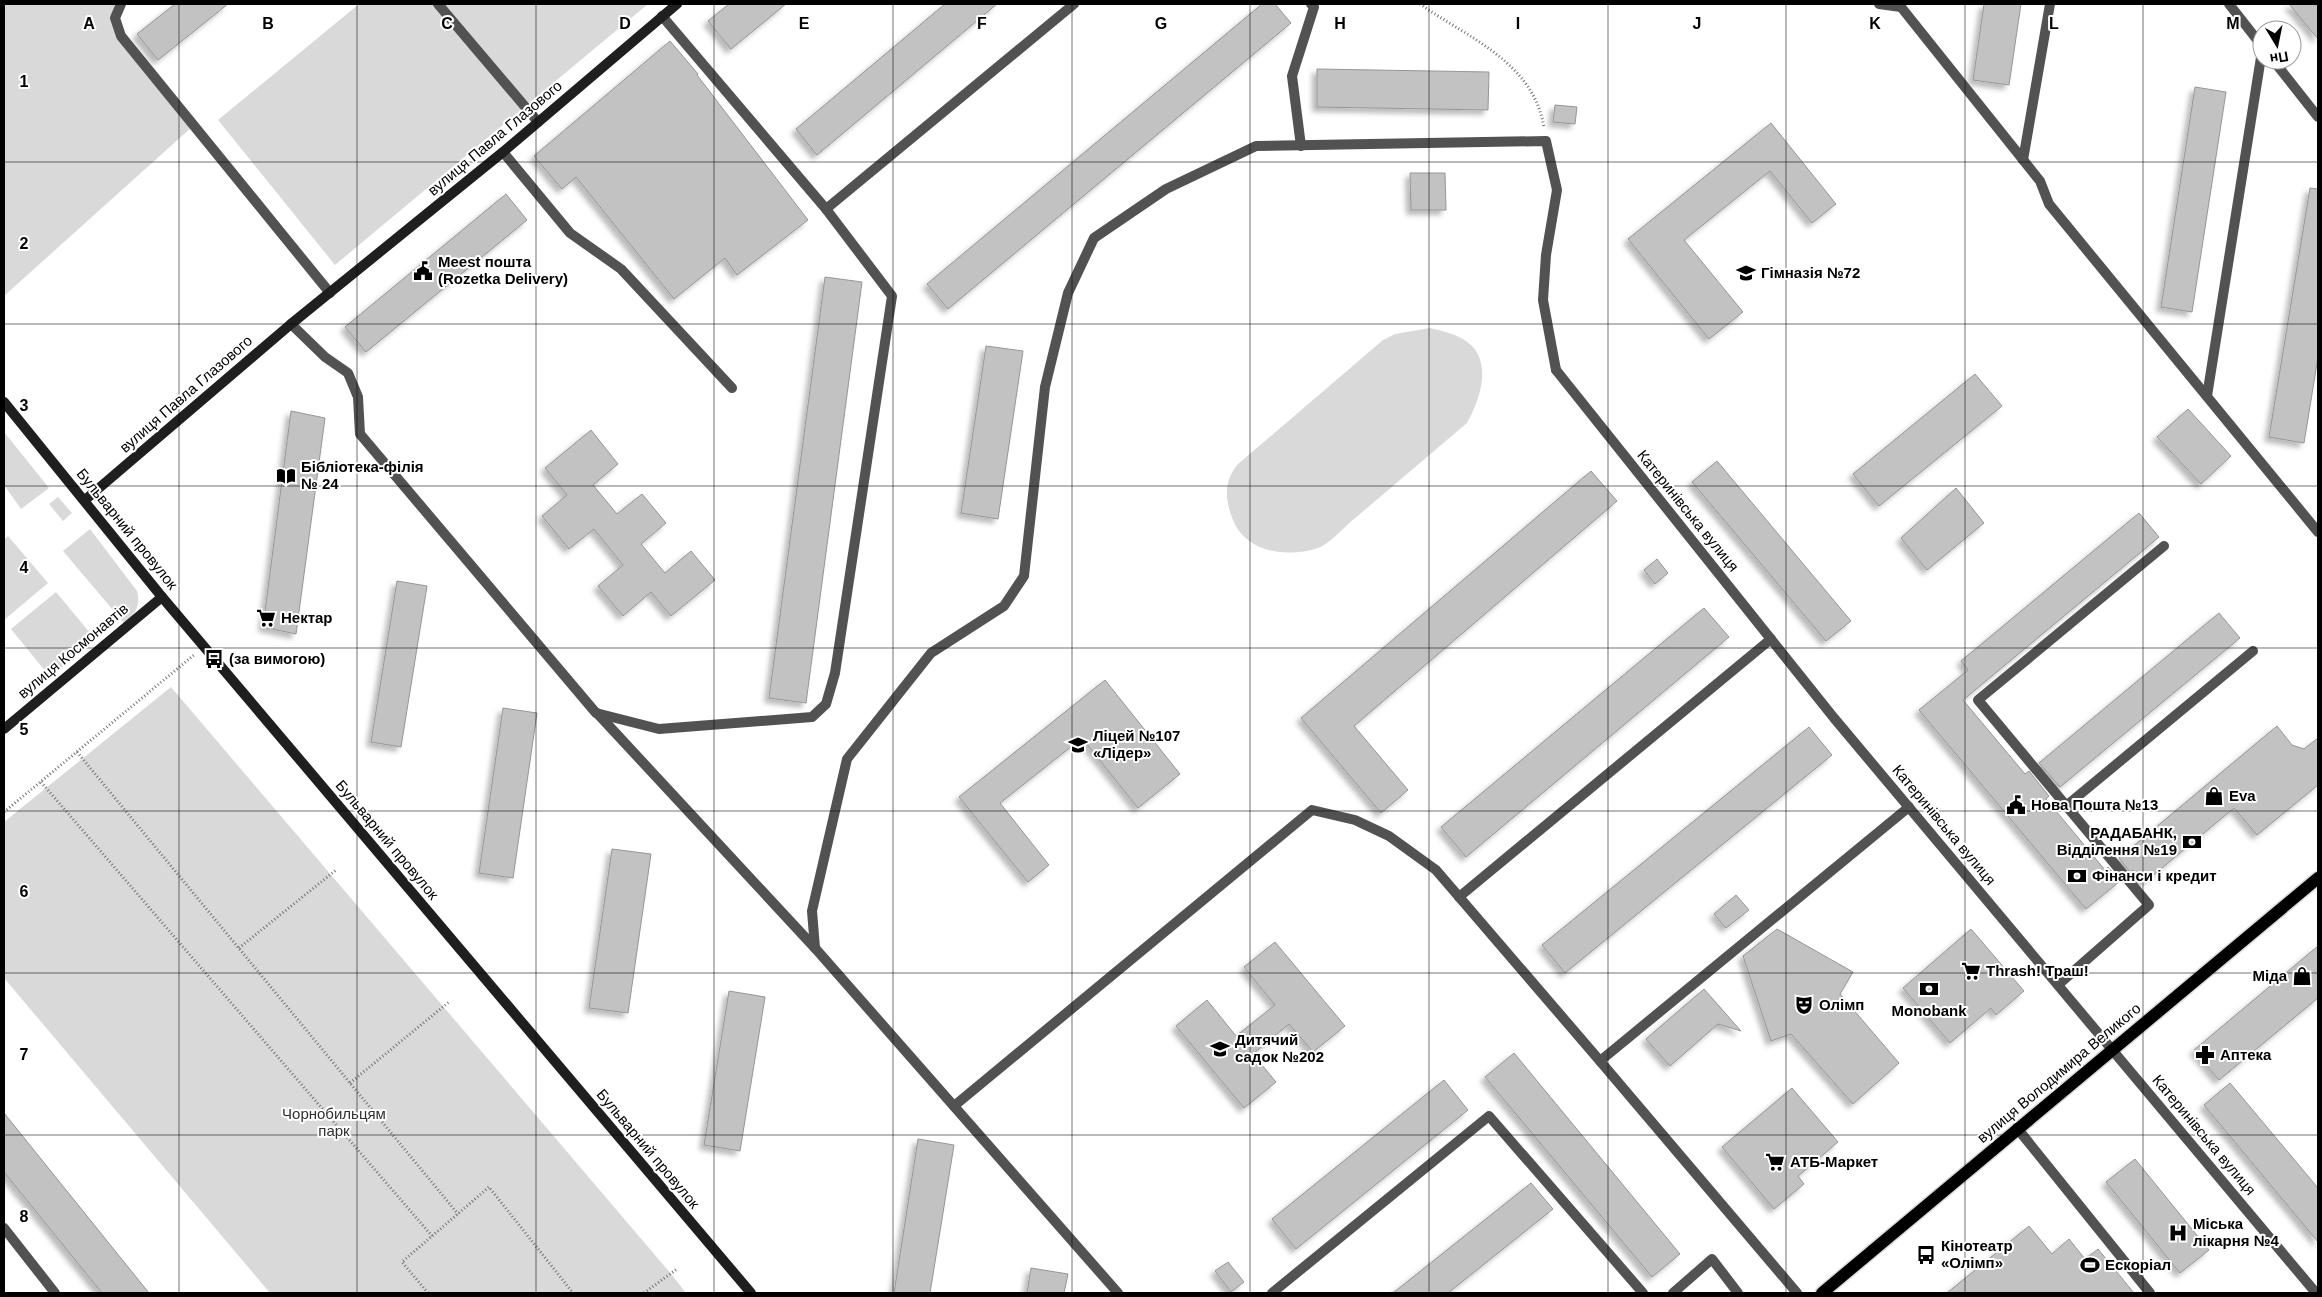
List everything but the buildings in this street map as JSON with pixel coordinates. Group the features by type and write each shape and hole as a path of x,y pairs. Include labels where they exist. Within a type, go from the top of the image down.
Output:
{"main road":[{"name":"вулиця Володимира Великого","path":"1822,1293 2318,878"}],"street":[{"path":"121,4 115,18 121,36 330,293"},
{"path":"438,4 538,122"},
{"name":"вулиця Павла Глазового","path":"85,500 291,324 503,152 676,4"},
{"path":"826,209 1074,4"},
{"path":"1301,146 1292,76 1314,7 1311,4"},
{"path":"1879,4 1902,5 2040,182 2049,204 2318,532"},
{"path":"2023,160 2050,4"},
{"path":"2229,4 2252,33"},
{"path":"596,713 659,729 812,717 826,704 835,673 892,296 826,209 662,16"},
{"path":"2207,396 2259,70"},
{"path":"2281,70 2318,117"},
{"path":"815,948 812,911 847,759 931,653 1004,606 1024,576 1045,387 1068,293 1094,238 1166,189 1256,146 1546,141"},
{"name":"Катеринівська вулиця","path":"1546,141 1557,190 1546,255 1543,300 1556,370 1771,639 1909,807 2316,1291"},
{"path":"503,152 570,232 621,269 732,388"},
{"path":"291,324 325,357 348,373 358,397 360,434 596,713 815,948 1118,1293"},
{"name":"Бульварний провулок","path":"4,402 162,597 750,1293"},
{"path":"2059,984 2149,905 1978,700 2164,546"},
{"name":"вулиця Космонавтів","path":"4,729 162,597"},
{"path":"1459,897 1771,639"},
{"path":"2066,806 2253,652"},
{"path":"1600,1061 1909,807"},
{"path":"954,1106 1312,810 1355,820 1389,836 1436,870 1797,1293"},
{"path":"1272,1293 1490,1116 1643,1293"},
{"path":"2017,1128 2150,1293"},
{"path":"4,1228 56,1293"},
{"path":"1673,1293 1712,1259 1738,1293"}],"path":[{"path":"1420,4 1470,34 1522,76 1542,119 1546,141"},
{"path":"4,812 204,647"},
{"path":"77,752 458,1214"},
{"path":"41,782 432,1236"},
{"path":"239,948 336,870"},
{"path":"350,1083 449,1002"},
{"path":"428,1293 402,1262 489,1187 573,1293"},
{"path":"644,1293 677,1269"}],"green space":[{"path":"4,4 121,4 116,24 193,126 4,296"},
{"path":"359,4 648,4 335,265 218,120"},
{"path":"1430,328 1449,333 1466,341 1475,349 1480,359 1482,381 1480,392 1467,423 1323,546 1306,551 1281,552 1258,546 1248,540 1239,531 1233,520 1227,498 1228,484 1238,464 1383,340 1395,334"},
{"path":"4,432 49,488 21,509 4,485"},
{"path":"58,497 72,513 63,521 49,504"},
{"path":"90,529 137,591 138,605 124,623 63,551"},
{"path":"8,536 48,583 4,620 4,540"},
{"path":"56,592 95,639 50,677 11,629"},
{"name":"Чорнобильцям парк","path":"171,687 686,1293 270,1293 4,978 4,822"}],"place":[{"name":"Meest пошта (Rozetka Delivery)","path":"423,271"},
{"name":"Гімназія №72","path":"1746,273"},
{"name":"Бібліотека-філія № 24","path":"286,476"},
{"name":"Нектар","path":"266,618"},
{"name":"(за вимогою)","path":"214,659"},
{"name":"Ліцей №107 «Лідер»","path":"1078,745"},
{"name":"Eva","path":"2214,796"},
{"name":"Нова Пошта №13","path":"2016,805"},
{"name":"РАДАБАНК, Відділення №19","path":"2192,842"},
{"name":"Фінанси і кредит","path":"2077,876"},
{"name":"Thrash! Траш!","path":"1971,971"},
{"name":"Міда","path":"2302,976"},
{"name":"Monobank","path":"1929,989"},
{"name":"Олімп","path":"1804,1005"},
{"name":"Дитячий садок №202","path":"1220,1049"},
{"name":"Аптека","path":"2205,1055"},
{"name":"АТБ-Маркет","path":"1775,1162"},
{"name":"Міська лікарня №4","path":"2178,1233"},
{"name":"Кінотеатр «Олімп»","path":"1926,1255"},
{"name":"Ескоріал","path":"2090,1265"}]}
